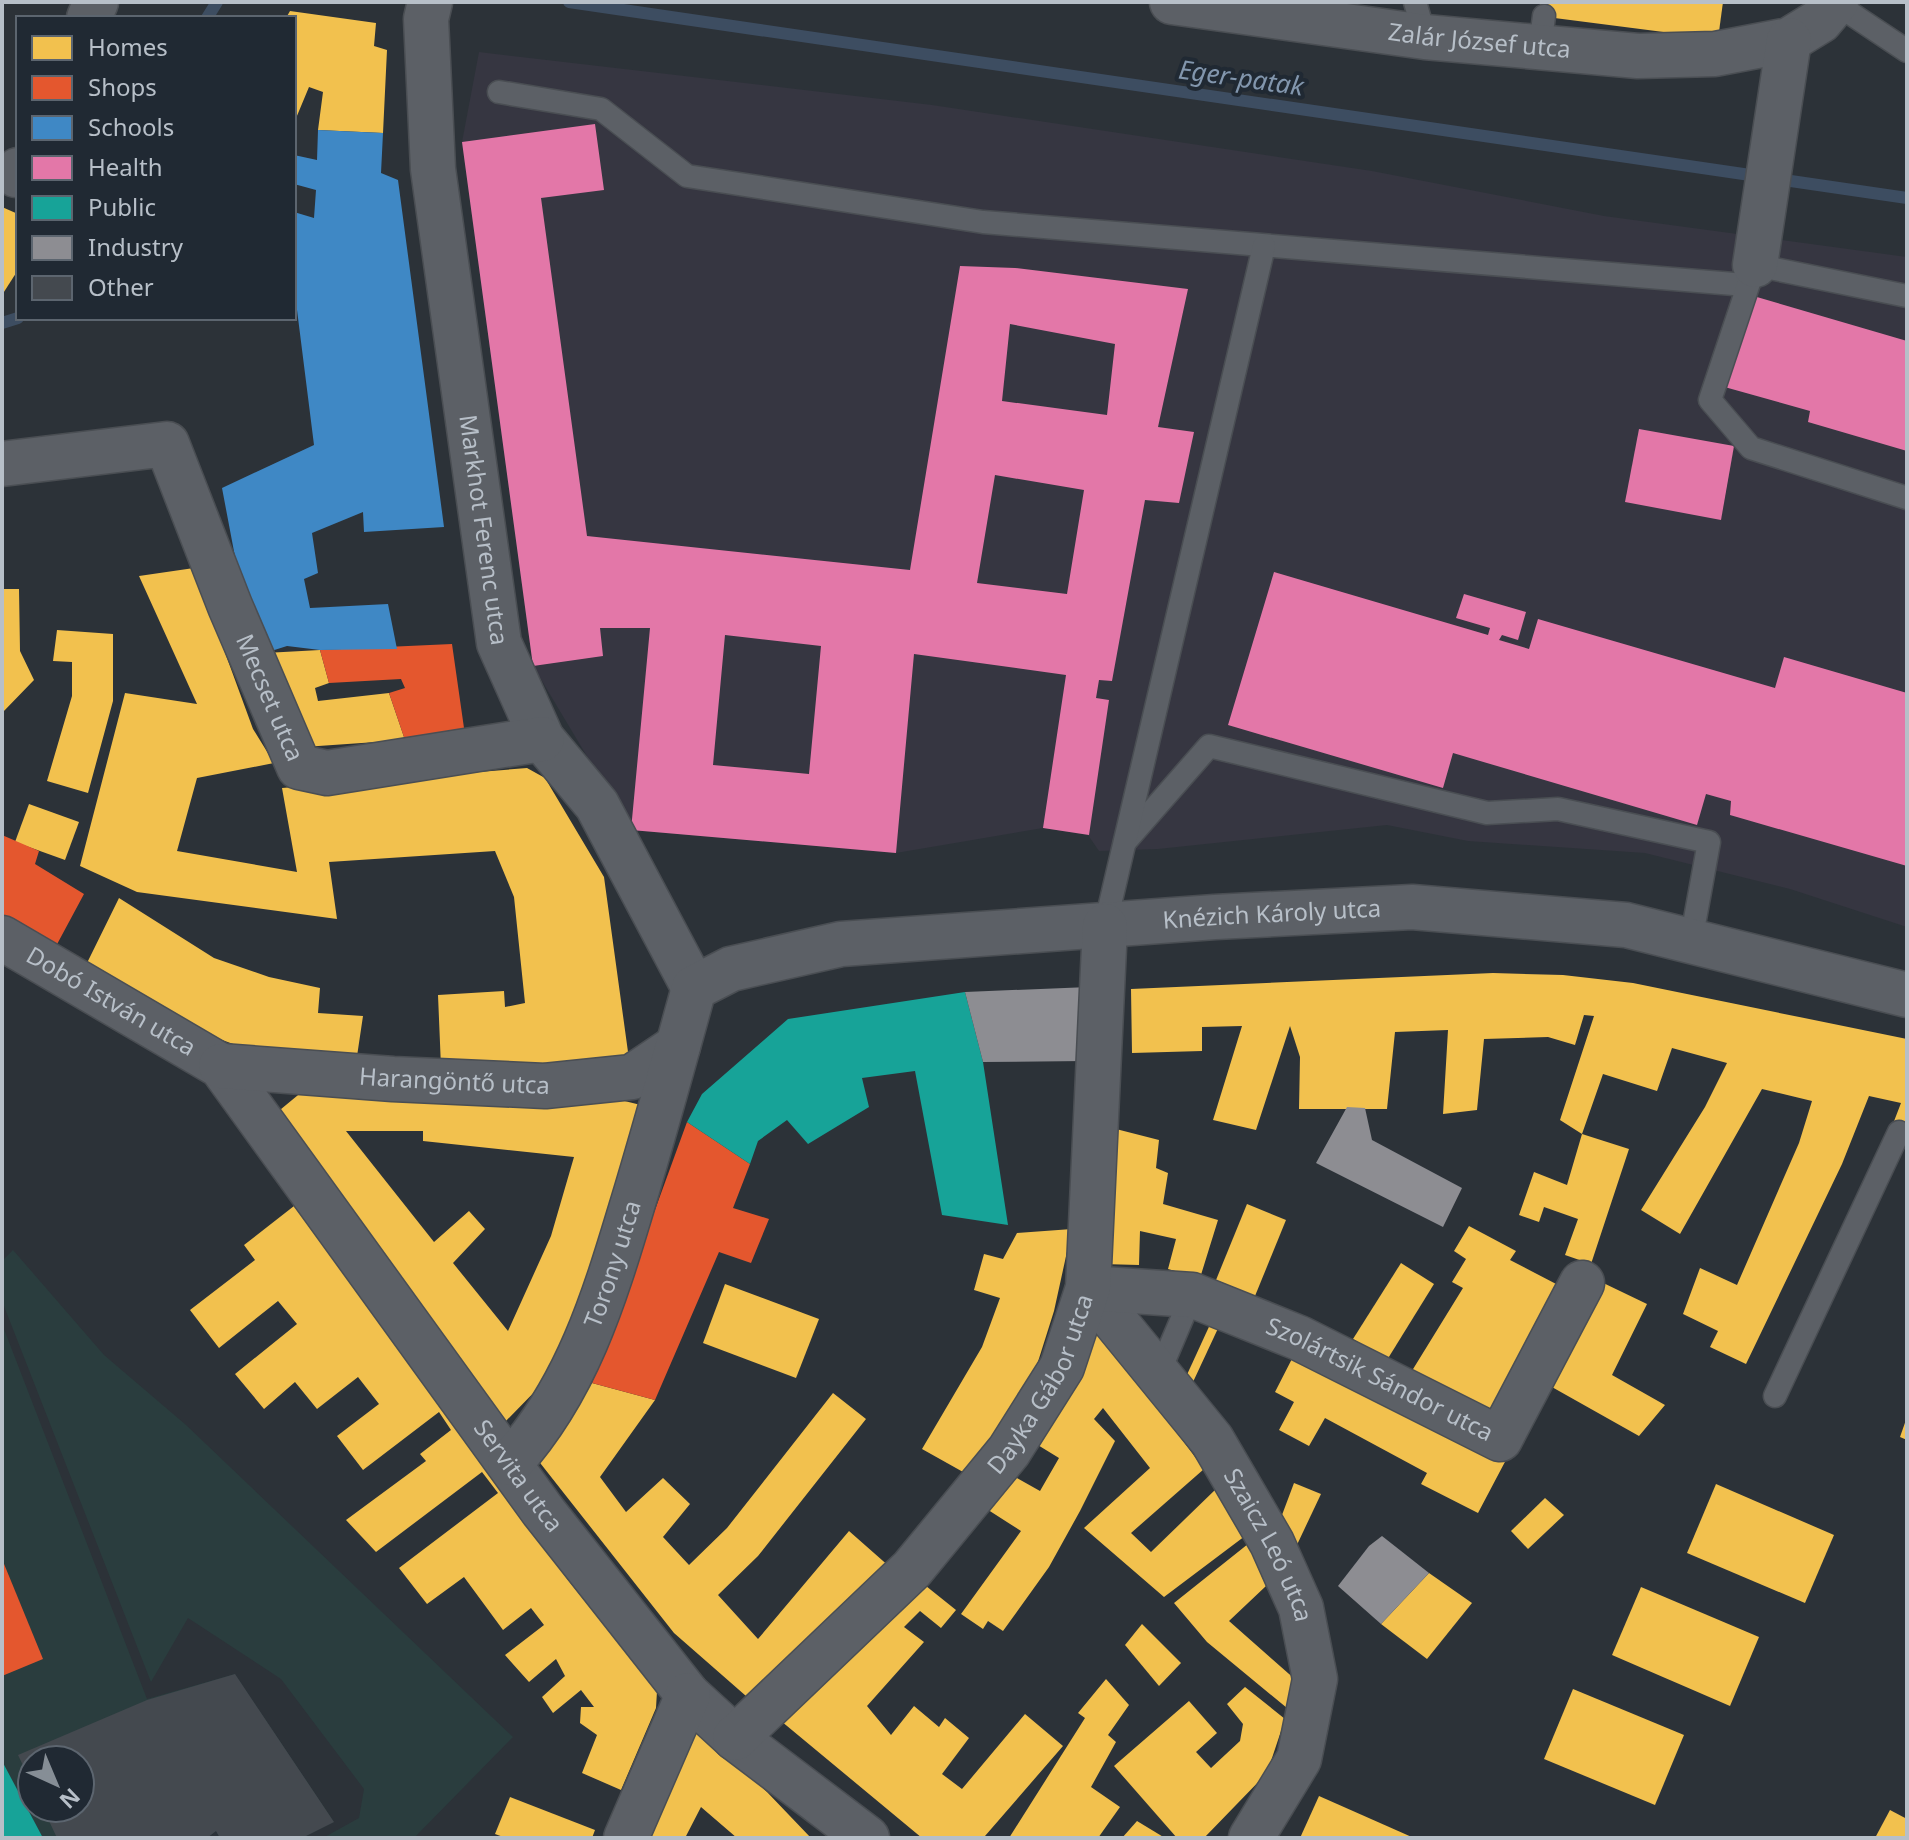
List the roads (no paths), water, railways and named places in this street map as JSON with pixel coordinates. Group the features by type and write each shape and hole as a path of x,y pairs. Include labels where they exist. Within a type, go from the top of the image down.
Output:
{"street":[{"name":"Zalár József utca","path":"1172,2 1542,31 1638,56 1715,54 1789,40"},
{"path":"1750,275 1789,40 1820,21 1835,3"},
{"name":"Markhot Ferenc utca","path":"428,9 433,169 499,643 542,739 597,805 694,988"},
{"name":"Mecset utca","path":"2,464 167,444 230,606 299,767 327,773 542,739"},
{"name":"Knézich Károly utca","path":"694,988 731,969 841,944 1412,907 1626,925 1907,995"},
{"name":"Dayka Gábor utca","path":"735,1738 912,1569 1009,1451 1062,1367 1088,1288 1105,926"},
{"name":"Dobó István utca","path":"2,938 221,1066"},
{"path":"678,1046 694,988"},
{"name":"Harangöntő utca","path":"221,1066 545,1086 632,1077 678,1046"},
{"name":"Torony utca","path":"510,1463 532,1439 569,1382 597,1320 678,1046"},
{"name":"Servita utca","path":"221,1066 543,1511 688,1695 735,1738 867,1838"},
{"name":"Szolártsik Sándor utca","path":"1088,1288 1192,1295 1299,1338 1500,1439 1582,1283"},
{"name":"Szaicz Leó utca","path":"1088,1288 1212,1440 1272,1543 1301,1608 1315,1679 1299,1759 1251,1838"},
{"path":"626,1838 688,1695"}],"lane":[{"path":"1835,3 1907,51"},
{"path":"499,92 601,109 687,176 983,222 1264,246 1750,275 1907,296"},
{"path":"1105,926 1264,246"},
{"path":"1750,275 1710,400 1751,448 1907,498"},
{"path":"1125,842 1209,746 1487,813 1558,809 1709,842 1691,941"},
{"path":"1775,1396 1899,1132"},
{"path":"1158,1375 1192,1295"}],"waterway":[{"name":"Eger-patak","path":"208,16 217,2"},
{"name":"Eger-patak","path":"569,2 1907,198"},
{"name":"Eger-patak","path":"2,323 16,319"}]}
